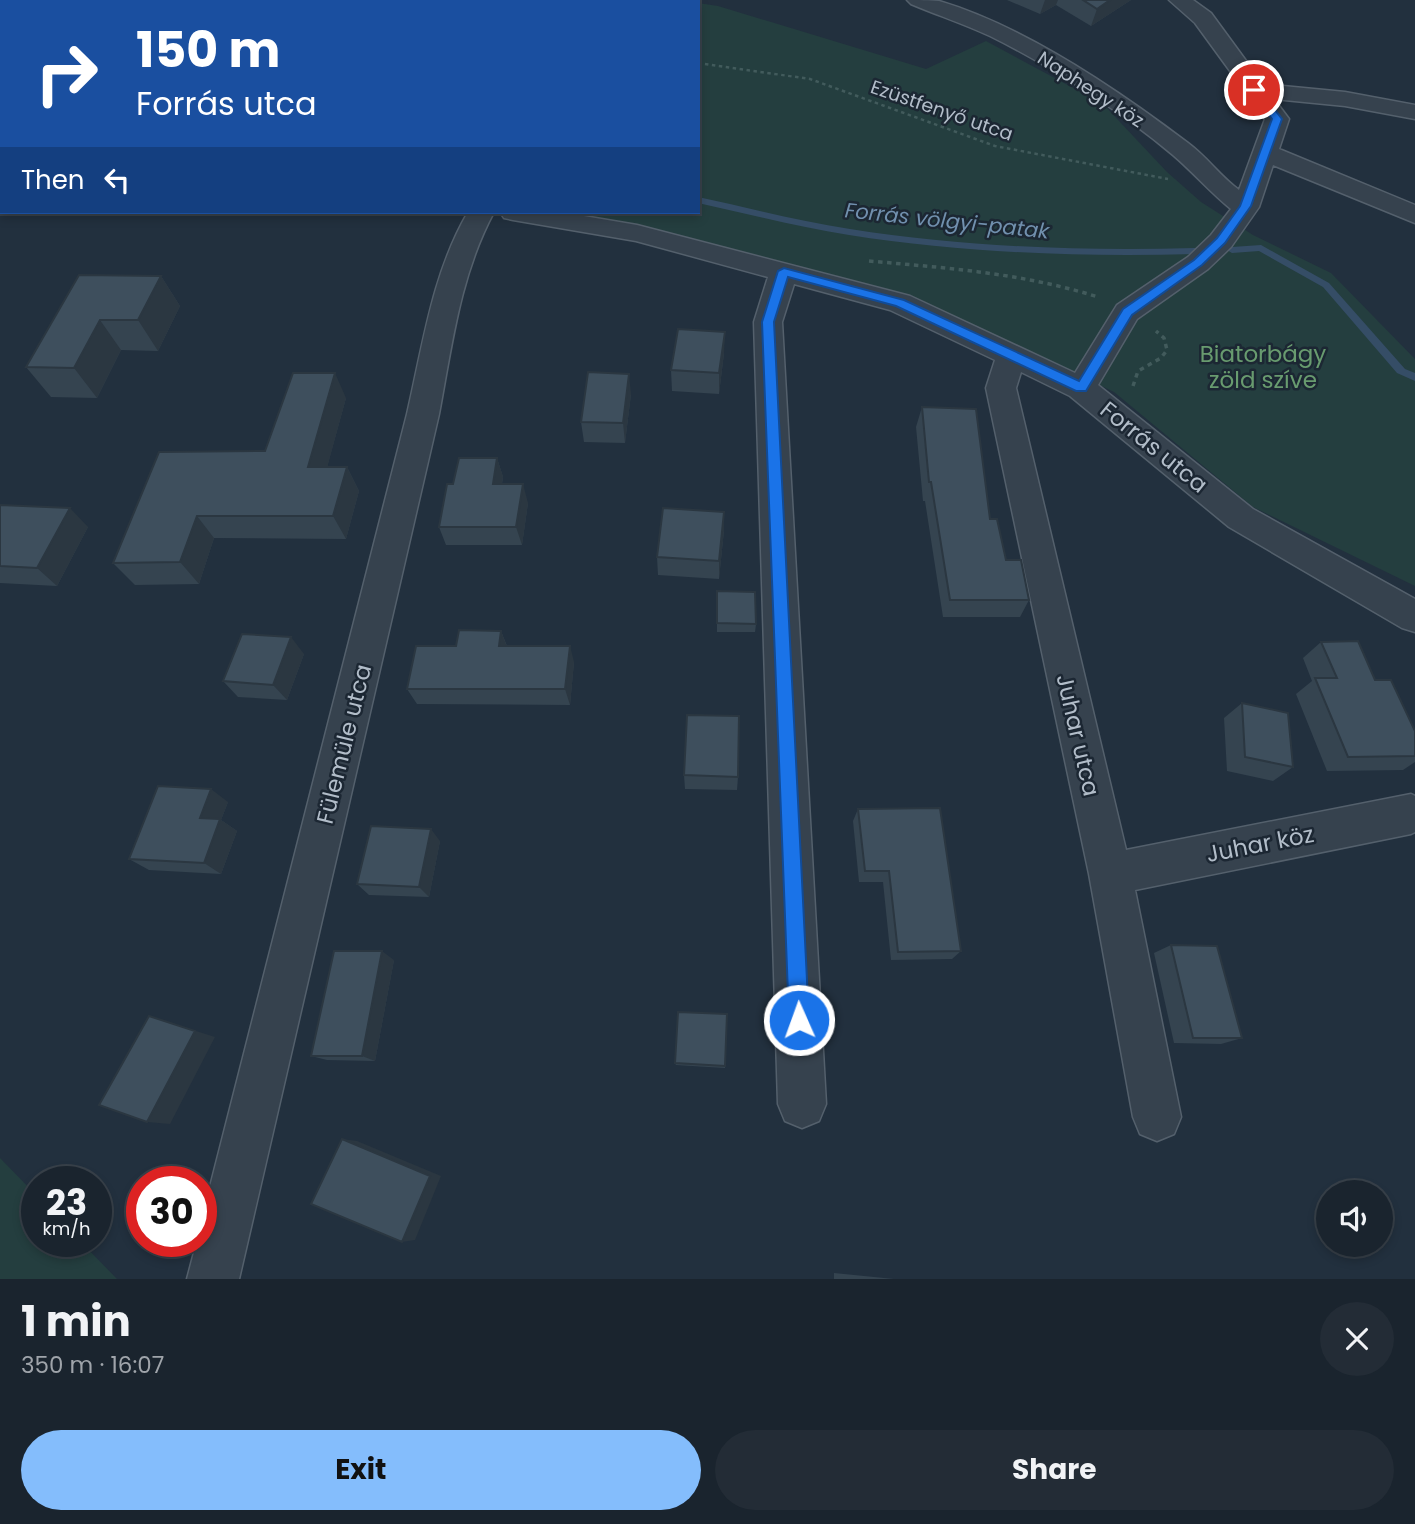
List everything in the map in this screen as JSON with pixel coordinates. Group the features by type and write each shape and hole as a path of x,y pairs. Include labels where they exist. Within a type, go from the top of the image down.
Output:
{"street":[{"name":"Naphegy köz","path":"918,0 996,31 1112,100 1182,150 1219,187 1246,206"},
{"path":"1081,388 1127,312 1198,263 1221,241 1246,206 1277,119 1203,18 1180,0"},
{"path":"1254,90 1345,99 1415,112"},
{"path":"1266,153 1415,215"},
{"name":"Fülemüle utca","path":"213,1279 423,414 450,283 466,239 480,214"},
{"name":"Forrás utca","path":"525,214 637,233 900,303 1081,388 1241,518 1415,617"},
{"path":"784,271 768,322 802,1104"},
{"name":"Juhar utca","path":"1012,355 1001,388 1110,874 1157,1117"},
{"name":"Juhar köz","path":"1110,874 1411,814"}],"path":[{"name":"Ezüstfenyő utca","path":"700,63 810,79 995,146 1075,163 1219,187"},
{"path":"867,261 963,268 1038,281 1097,297 1147,323 1164,338 1167,350 1161,358 1138,371 1132,391"}],"green space":[{"name":"Biatorbágy zöld szíve","path":"700,3 718,6 926,69 986,41 1103,104 1167,172 1201,202 1253,235 1331,273 1415,359 1415,586 1253,507 1114,392 1087,379 900,303 637,233 525,214 700,214"},
{"path":"0,1158 21,1180 21,1257 96,1257 117,1279 0,1279"}],"building":[{"path":"1083,0 1110,0 1097,9"},
{"path":"79,275 161,276 138,320 100,320 74,368 26,367"},
{"path":"678,329 725,332 719,373 671,370"},
{"path":"588,372 629,374 623,423 581,422"},
{"path":"293,373 335,373 308,467 347,467 333,516 197,516 180,562 113,563 159,452 265,451"},
{"path":"922,407 976,409 990,519 997,519 1006,560 1021,560 1029,600 950,600 929,482"},
{"path":"459,458 497,458 493,484 523,484 516,527 439,527 447,484 453,484"},
{"path":"0,505 70,508 37,568 0,566"},
{"path":"663,508 724,512 719,561 657,557"},
{"path":"717,591 755,592 756,624 717,623"},
{"path":"459,630 501,631 499,646 570,646 565,689 407,689 416,646 456,646"},
{"path":"242,634 291,637 273,685 223,681"},
{"path":"1358,641 1375,680 1391,680 1415,731 1415,756 1348,757 1315,678 1337,678 1321,642"},
{"path":"1242,703 1288,713 1293,767 1245,757"},
{"path":"687,715 739,716 738,777 684,775"},
{"path":"158,786 211,789 200,818 220,819 204,863 129,859"},
{"path":"940,808 961,951 898,952 889,871 865,871 858,809"},
{"path":"371,826 431,829 419,887 357,884"},
{"path":"1171,945 1217,946 1242,1038 1193,1038"},
{"path":"334,951 382,951 362,1056 311,1056"},
{"path":"678,1012 727,1014 725,1066 675,1063"},
{"path":"149,1016 195,1031 147,1122 99,1105"},
{"path":"342,1139 430,1176 402,1242 311,1204"}],"waterway":[{"name":"Forrás völgyi-patak","path":"700,200 831,229 936,243 1065,251 1195,251"},
{"path":"1232,250 1261,248 1326,285 1401,371 1415,377"}],"route":[{"path":"799,1020 768,322 784,271 900,303 1081,388 1127,312 1198,263 1221,241 1246,206 1277,119 1254,90"}]}
